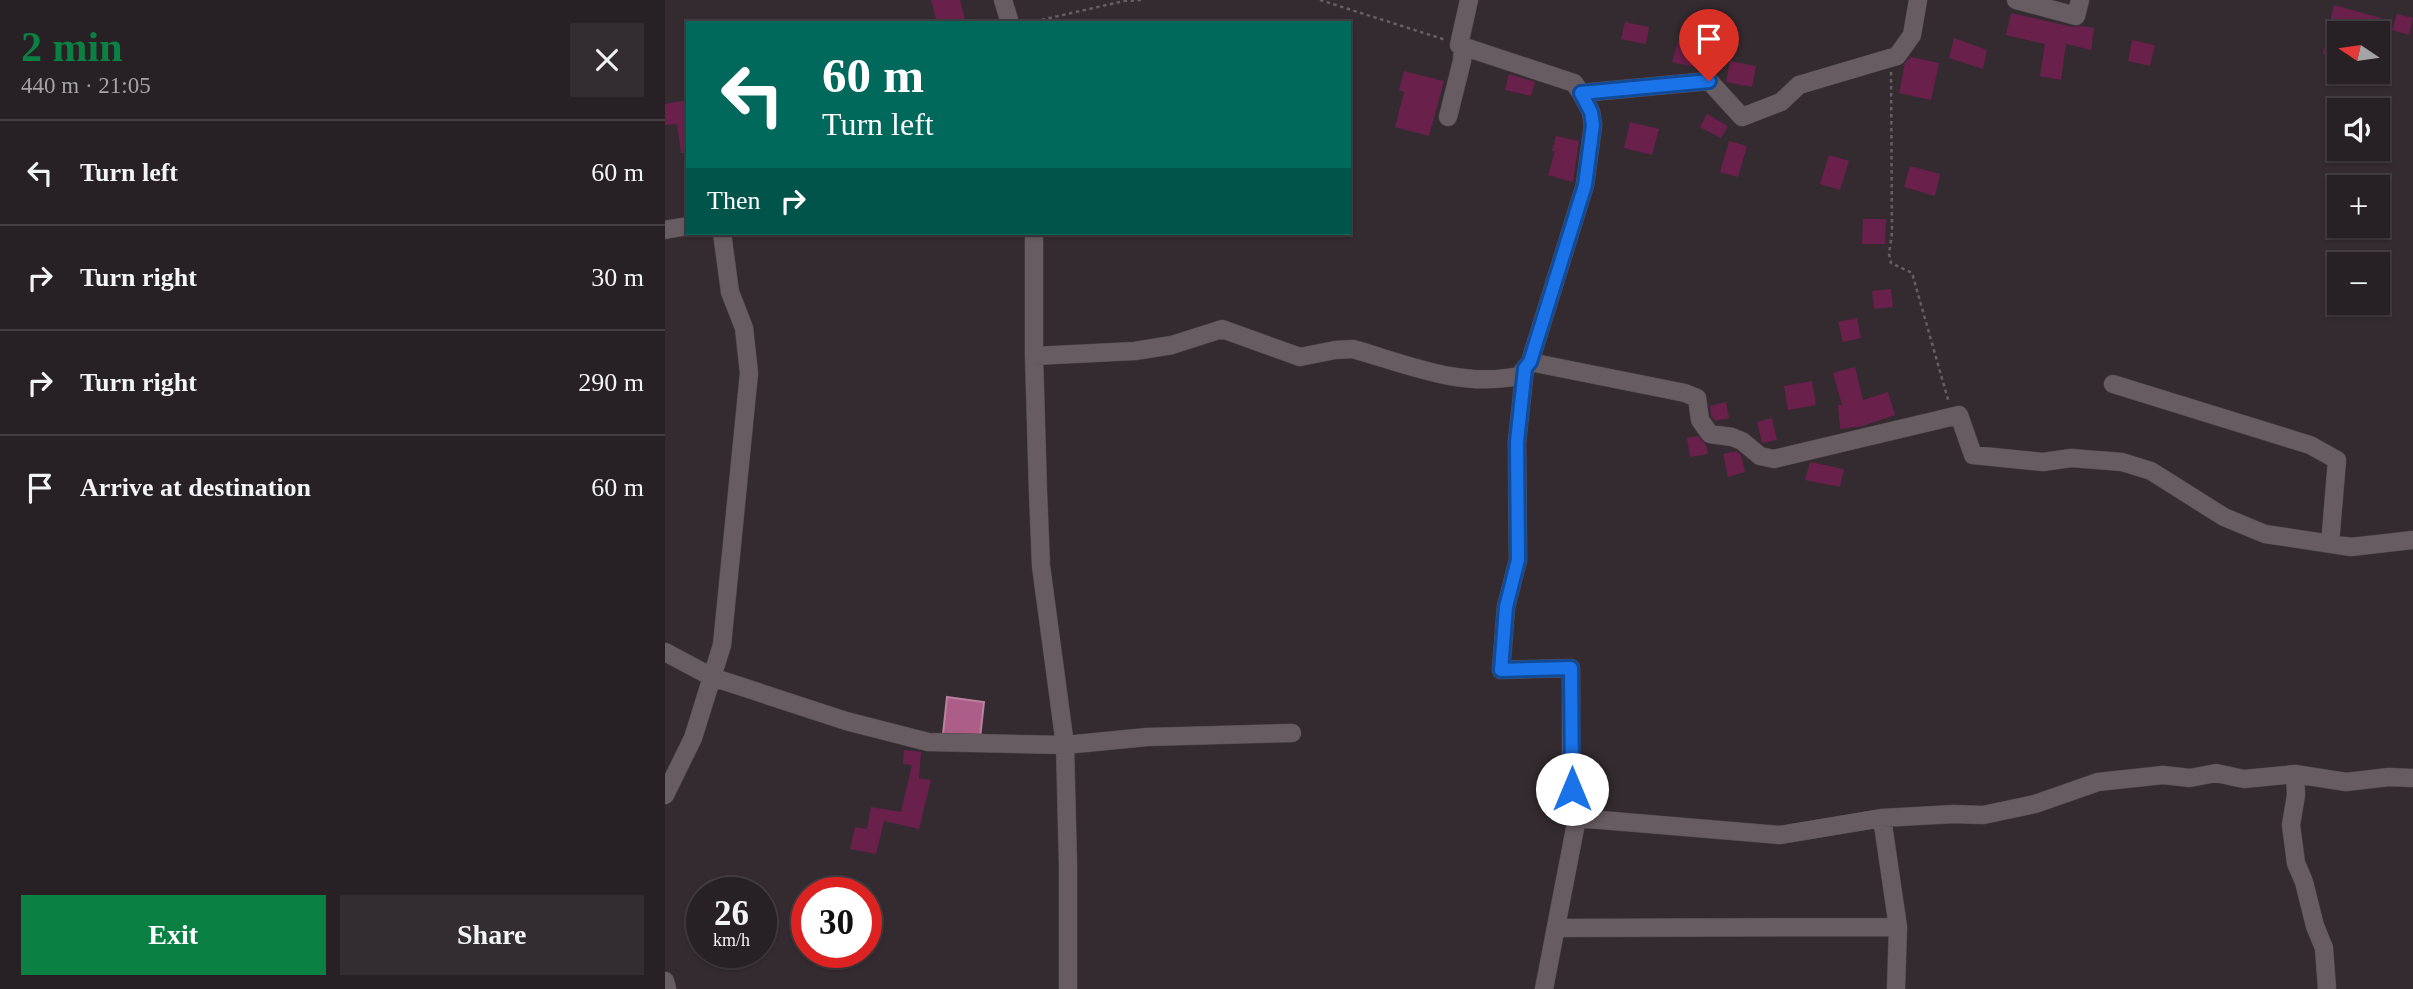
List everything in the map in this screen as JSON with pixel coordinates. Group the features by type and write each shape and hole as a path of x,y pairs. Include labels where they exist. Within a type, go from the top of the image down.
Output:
{"street":[{"path":"1003,0 1009,21"},
{"path":"1448,117 1462,61 1461,45 1469,0"},
{"path":"1581,93 1709,81 1742,117 1781,102 1799,85 1897,56 1912,35 1918,0"},
{"path":"2017,0 2076,16 2080,0"},
{"path":"1461,45 1574,83 1591,112 1593,125 1585,185 1527,365 1517,442 1518,560 1506,607 1501,670 1571,668 1571,809 1577,818 1544,989"},
{"path":"665,230 686,226"},
{"path":"665,795 694,738 722,645 749,373 744,328 730,292 722,235"},
{"path":"1034,235 1034,356 1041,566 1065,745 1068,989"},
{"path":"1034,356 1135,351 1172,345 1222,329 1300,357 1353,349 1457,379 1499,380 1519,376 1527,365"},
{"path":"1527,365 1685,393 1697,398 1700,420 1710,434 1742,441 1766,459 1959,415 1973,455 2043,462 2071,458 2122,462 2151,471 2224,517 2265,534 2361,547 2413,540"},
{"path":"2113,384 2310,445 2337,460 2330,544"},
{"path":"665,652 712,677 846,721 928,742 1065,745 1147,737 1292,733"},
{"path":"1577,818 1780,835 1882,818 1983,815 2035,804 2098,782 2163,775 2190,778 2216,773 2244,779 2295,774 2346,782 2389,777 2413,778"},
{"path":"2295,774 2296,795 2291,825 2296,863 2305,882 2323,948 2326,989"},
{"path":"1882,818 1898,927 1896,989"},
{"path":"1556,928 1898,927"},
{"path":"665,981 667,989"}],"path":[{"path":"1037,21 1124,1 1143,0"},
{"path":"1320,0 1461,45"},
{"path":"1891,58 1892,233 1889,254 1891,263 1912,273 1952,417"}],"shaded area":[{"path":"947,697 984,702 980,738 943,734"}],"building":[{"path":"931,0 960,0 965,20 936,21"},
{"path":"2334,5 2381,18 2380,21 2330,21"},
{"path":"2011,13 2073,27 2094,28 2091,50 2066,44 2061,80 2040,76 2045,44 2006,35"},
{"path":"2397,14 2413,18 2409,35 2392,30"},
{"path":"1625,22 1649,27 1646,44 1621,39"},
{"path":"2327,36 2327,55 2323,54"},
{"path":"1954,38 1987,50 1983,69 1949,58"},
{"path":"2132,40 2155,45 2150,66 2128,61"},
{"path":"1678,41 1699,46 1694,67 1672,62"},
{"path":"1911,57 1939,63 1931,100 1899,93 1905,63"},
{"path":"1730,61 1756,66 1752,87 1726,82"},
{"path":"1404,71 1444,81 1429,136 1395,127 1404,92 1399,90"},
{"path":"1509,74 1535,82 1531,96 1505,90"},
{"path":"686,100 686,153 681,153 677,124 665,125 665,104"},
{"path":"1707,114 1728,126 1721,138 1700,127"},
{"path":"1630,122 1659,129 1652,155 1624,148"},
{"path":"1556,136 1579,141 1573,182 1548,175"},
{"path":"1729,141 1747,146 1738,177 1720,172"},
{"path":"1829,155 1849,161 1840,190 1820,184"},
{"path":"1910,166 1940,174 1935,196 1904,187"},
{"path":"1863,219 1886,219 1885,244 1862,244"},
{"path":"1891,289 1893,307 1874,309 1872,291"},
{"path":"1857,318 1861,338 1843,342 1838,322"},
{"path":"1855,367 1863,400 1888,392 1895,415 1863,426 1840,429 1838,405 1842,405 1833,373"},
{"path":"1812,381 1816,405 1788,410 1784,386"},
{"path":"1726,402 1729,418 1715,421 1711,416 1710,406"},
{"path":"1772,418 1777,440 1762,443 1757,422"},
{"path":"1698,436 1706,445 1708,454 1690,457 1687,438"},
{"path":"1736,451 1741,455 1745,472 1728,477 1723,454"},
{"path":"1810,462 1844,469 1840,487 1805,480"},
{"path":"904,750 921,752 919,778 931,780 919,829 884,821 876,854 850,849 855,827 867,829 871,807 901,812 912,765 903,764"}],"route":[{"path":"1572,789 1571,668 1501,670 1506,607 1518,560 1517,442 1525,368 1530,362 1585,185 1593,125 1591,112 1581,93 1709,81"}]}
